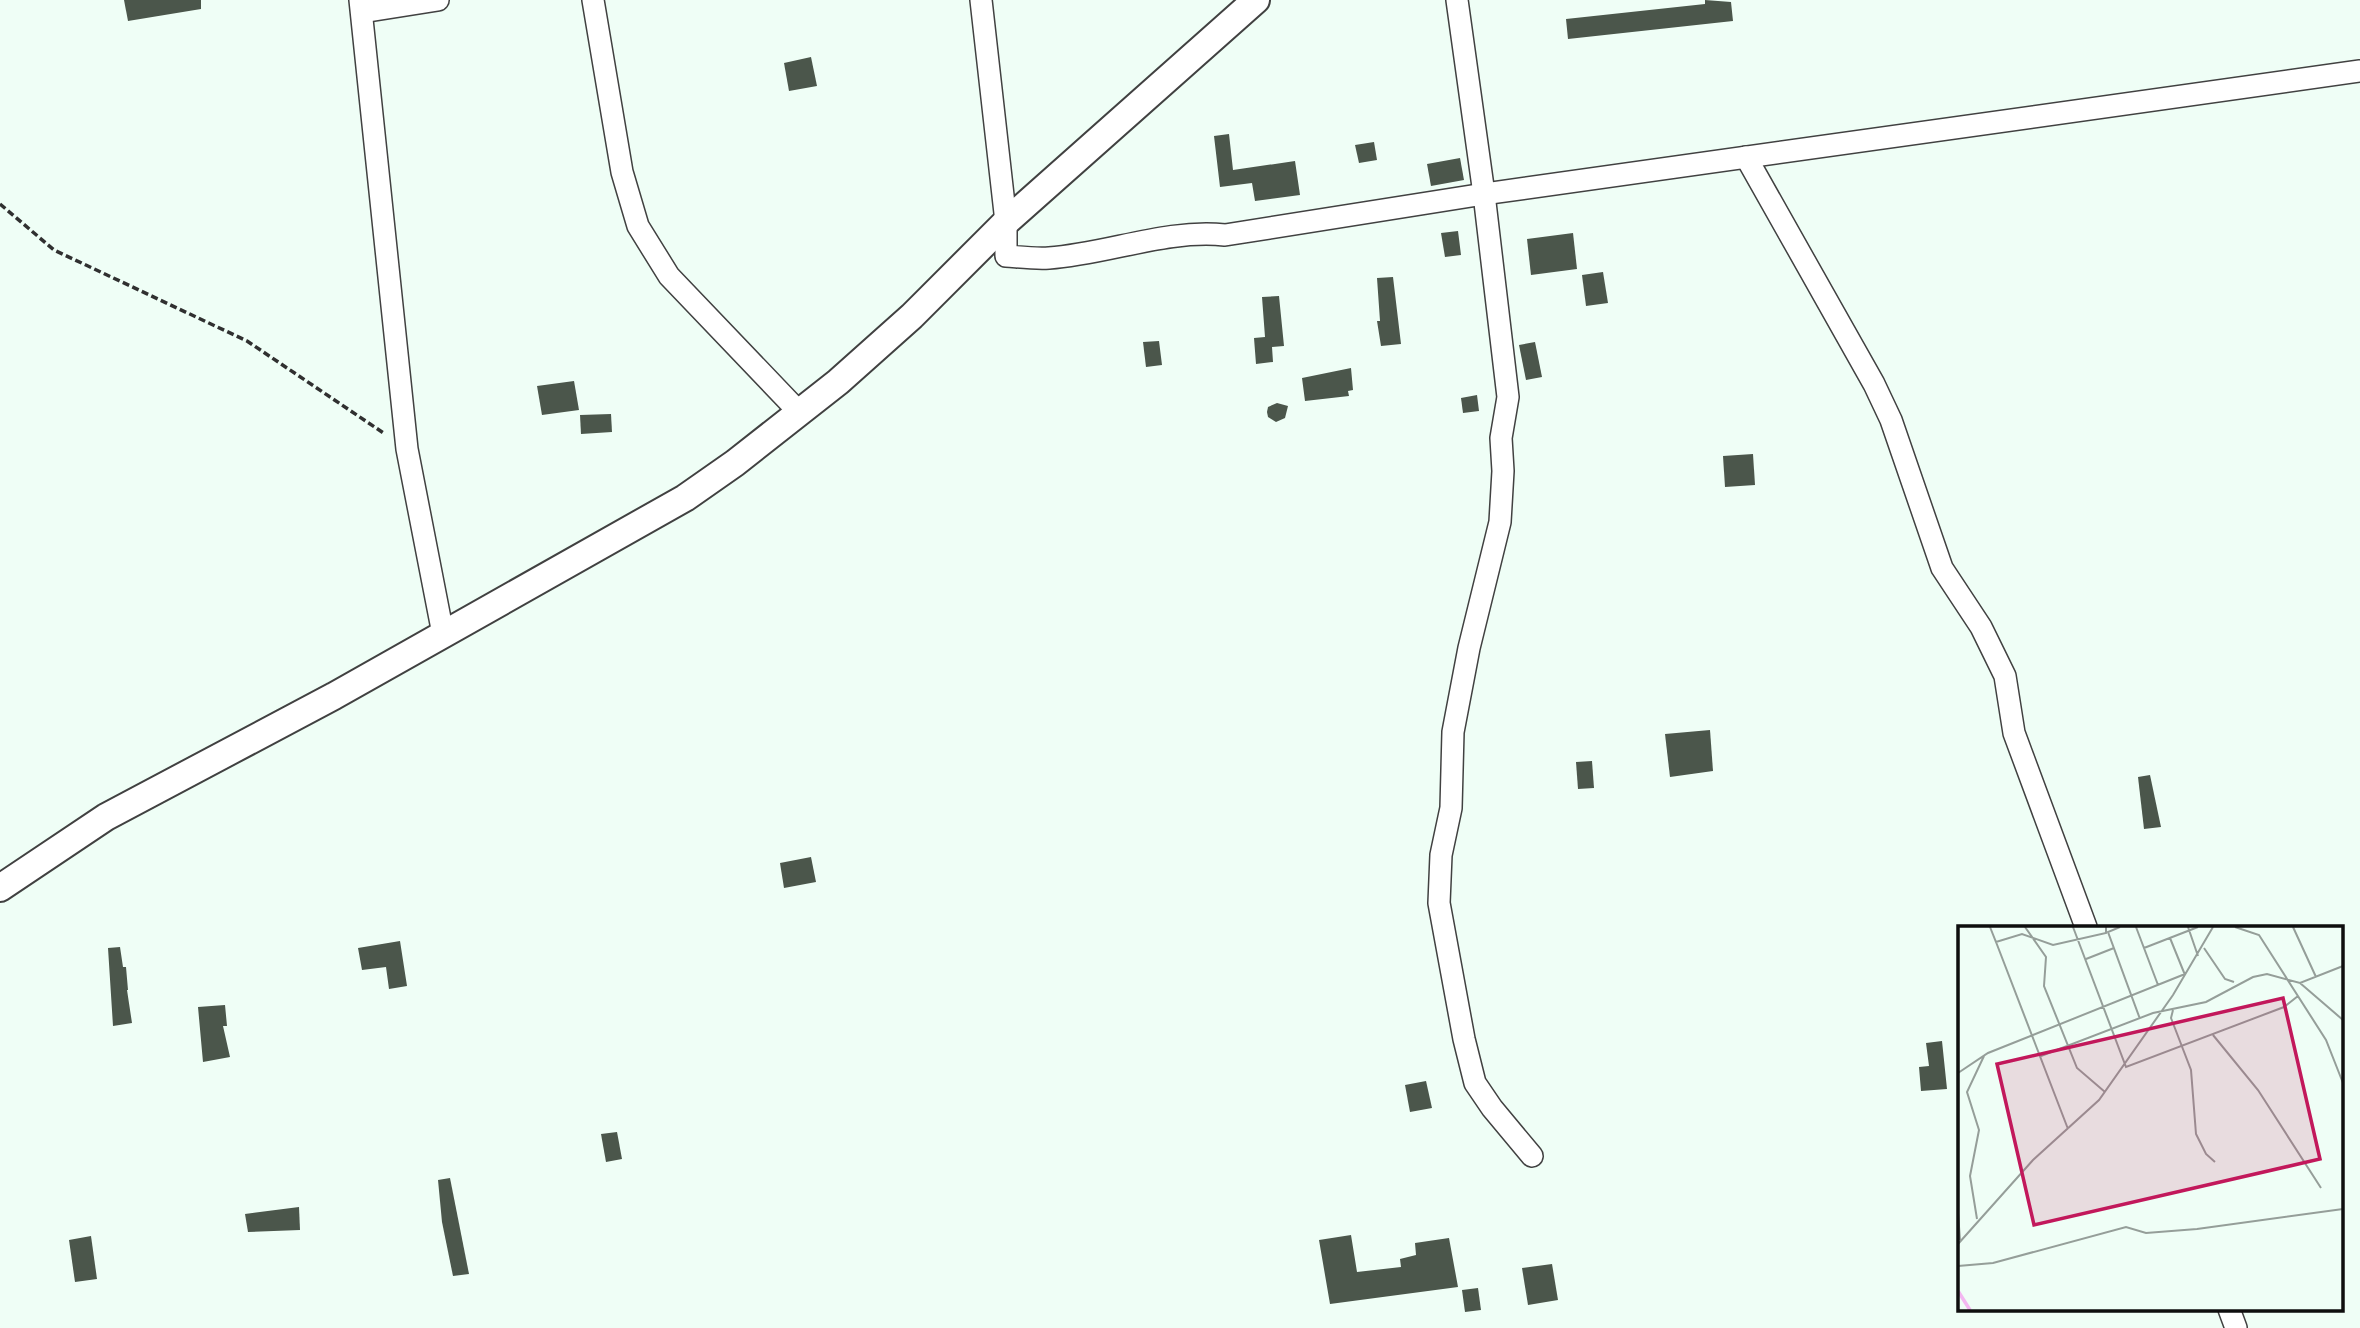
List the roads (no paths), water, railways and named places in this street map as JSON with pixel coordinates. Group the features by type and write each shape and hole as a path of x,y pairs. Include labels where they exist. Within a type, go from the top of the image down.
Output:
{"street":[{"path":"438,0 361,6 407,449 443,634"},
{"path":"593,0 622,173 638,226 668,276 799,412"},
{"path":"981,0 1006,222 1006,256 1048,258 1182,235 1225,235 1484,194 2360,71"},
{"path":"0,888 106,817 334,696 685,498 735,463 838,382 912,316 1006,222 1256,0"},
{"path":"1457,0 1508,397 1501,438 1503,471 1500,522 1469,648 1454,732 1451,808 1441,855 1439,903 1475,1083 1532,1156"},
{"path":"1746,157 1874,384 1891,420 1941,568 1981,627 2005,676 2014,733 2086,926"},
{"path":"2229,1310 2236,1328"}]}
